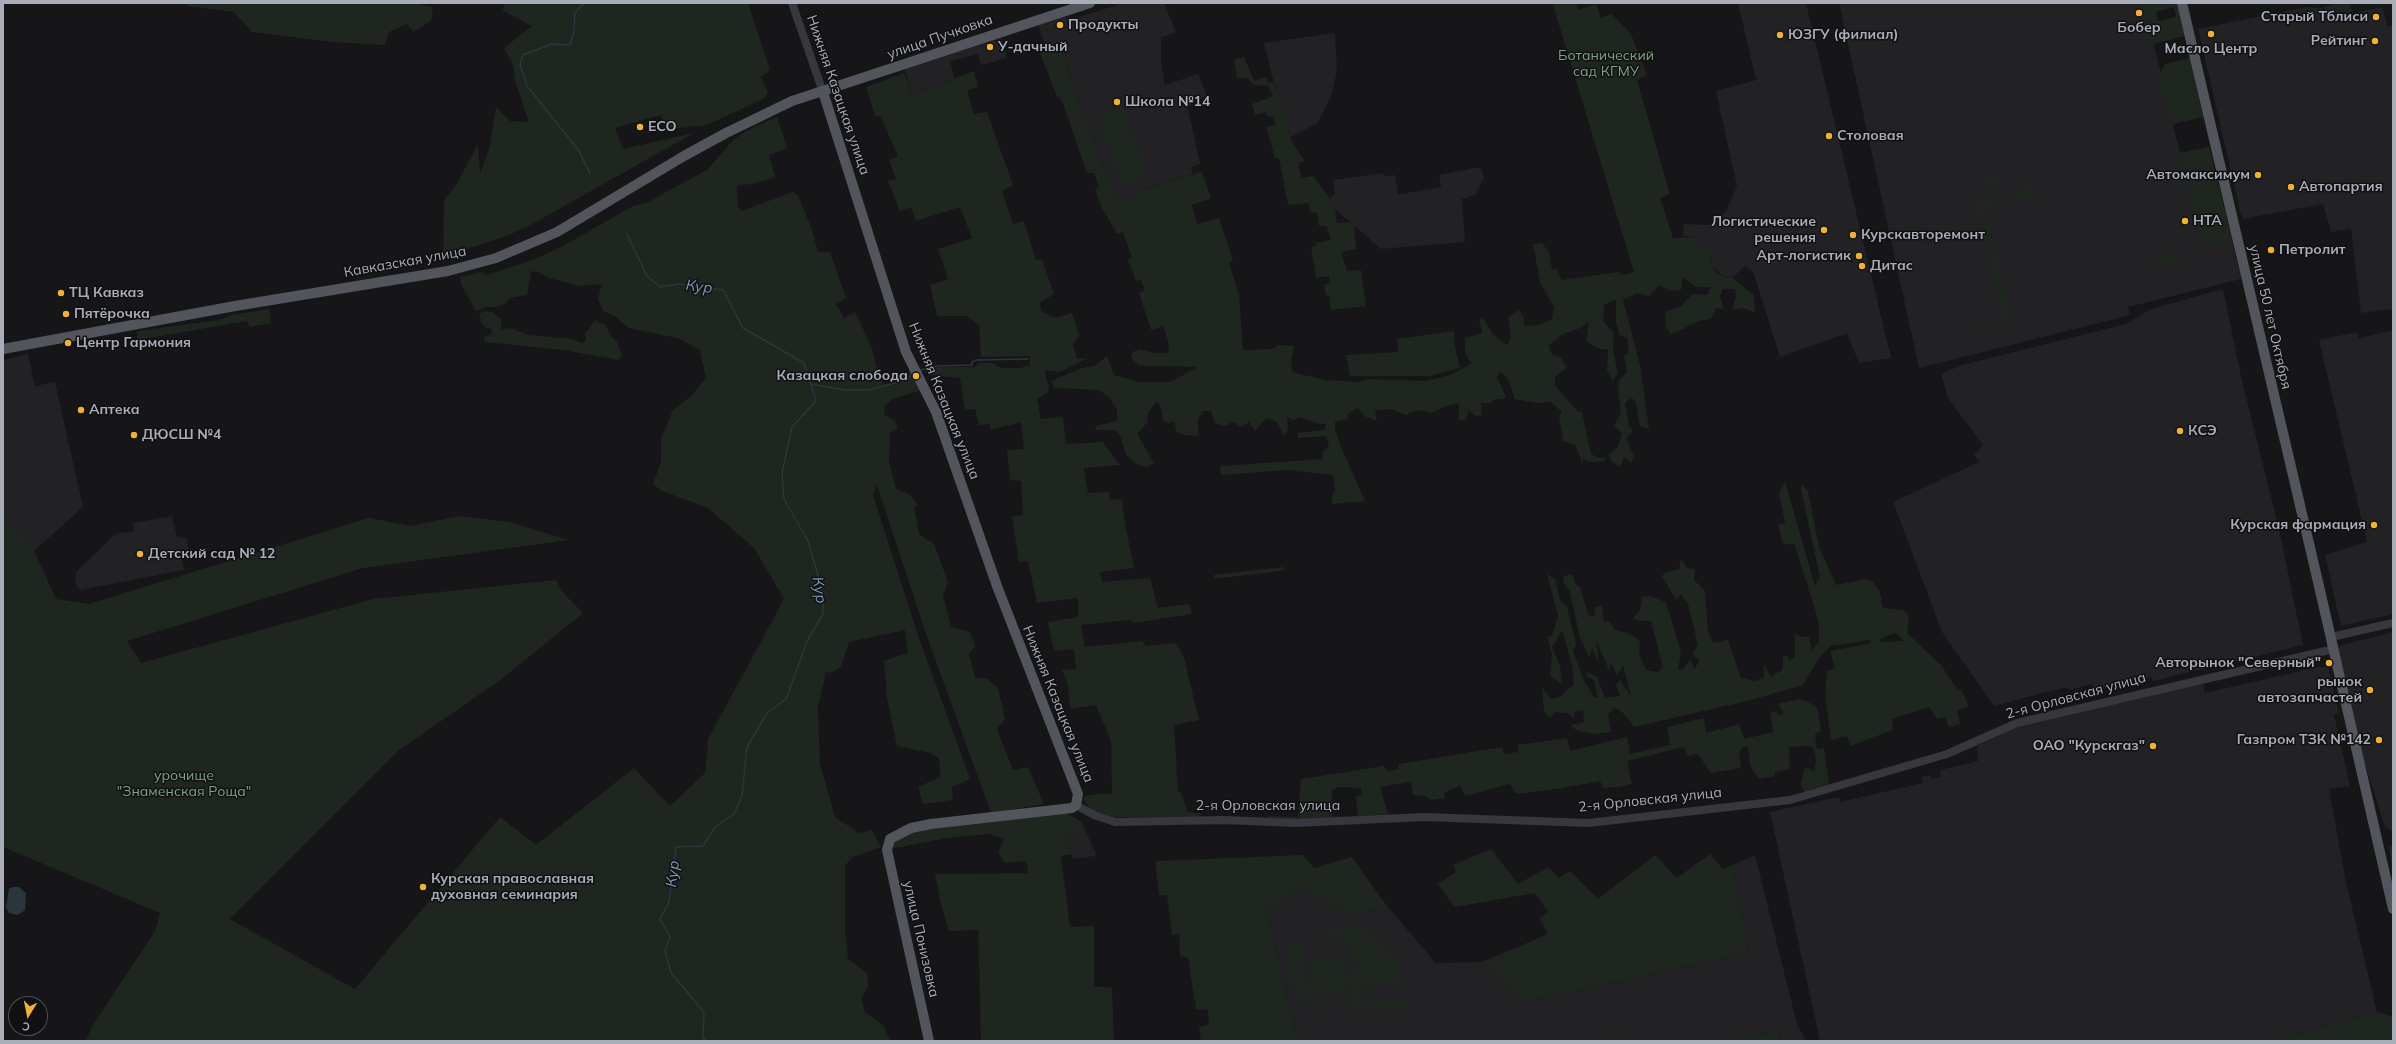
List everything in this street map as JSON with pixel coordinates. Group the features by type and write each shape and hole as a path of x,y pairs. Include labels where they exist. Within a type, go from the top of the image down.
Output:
{"main road":[{"name":"улица Пучковка","path":"823,92 1090,3"},
{"name":"улица 50 лет Октября","path":"2182,3 2334,649 2393,909"},
{"name":"Кавказская улица","path":"3,349 235,306 448,271 496,258 557,232 726,133 792,102 823,92"},
{"name":"Нижняя Казацкая улица","path":"823,92 906,352 936,412 997,586 1076,783 1078,794 1076,805"},
{"name":"улица Понизовка","path":"929,1041 887,844 895,835 930,824 1067,810 1076,805"}],"street":[{"name":"Нижняя Казацкая улица","path":"792,3 823,92"},
{"path":"2331,638 2393,623"},
{"name":"2-я Орловская улица","path":"1076,805 1094,815 1115,822 1225,820 1295,823 1424,817 1589,823 1790,800 1947,754 2017,723 2334,649"}],"shaded area":[{"name":"Школа №14","path":"1124,3 1164,3 1176,32 1161,38 1161,62 1165,85 1198,74 1207,96 1192,102 1188,109 1200,164 1191,167 1193,174 1158,184 1117,202 1073,86 1060,44 1046,48 1038,25 1065,17 1068,20"},
{"path":"1738,3 1806,3 1891,358 1859,363 1847,333 1780,357 1753,271 1745,266 1732,278 1722,276 1711,264 1712,253 1701,248 1697,237 1683,236 1684,224 1708,225 1721,217 1727,209 1737,186 1716,91 1756,80"},
{"path":"1839,3 2144,3 2180,153 2209,147 2241,279 2128,307 2130,315 1919,368"},
{"path":"2341,3 2350,3 2353,13 2383,7 2387,26 2393,25 2393,309 2361,313 2351,229 2331,232 2323,204 2242,219 2198,29 2306,7 2323,8 2324,10 2324,7"},
{"path":"1335,33 1337,70 1332,94 1318,123 1291,137 1281,111 1264,43"},
{"path":"1000,34 1007,58 981,65 978,54 950,61 954,78 912,94 904,68"},
{"path":"1481,167 1484,178 1475,195 1462,199 1465,242 1381,249 1329,204 1330,199 1335,193 1333,180 1383,173 1384,176 1395,175 1398,194 1401,194 1441,187 1439,175"},
{"path":"2223,289 2242,381 2278,525 2303,645 2153,681 2151,677 2094,690 2092,684 2069,690 2066,687 1994,706 1942,632 1893,502 1979,462 1974,455 1983,445 1948,398 1941,374 1962,365 2126,324 2151,309"},
{"path":"2393,330 2393,614 2341,626 2325,555 2367,542 2319,340 2357,332 2358,339"},
{"path":"28,354 35,386 55,382 83,507 33,552 3,528 3,360"},
{"name":"Детский сад № 12","path":"172,516 177,537 187,538 189,553 181,554 184,570 80,590 75,583 76,572 115,534 134,531 133,523"},
{"name":"рынок автозапчастей","path":"2393,632 2393,832 2385,827 2364,761 2338,646"},
{"path":"2318,667 2328,667 2339,713 2334,715 2350,786 2329,789 2346,882 2377,1012 2272,1041 1820,1041 1770,812 1839,797 1840,802 1923,783 1922,777 1931,775 1931,779 1941,777 1940,770 1978,761 1977,746 2018,727 2203,683 2205,693"},
{"path":"1081,822 1096,853 1095,856 1073,859 1070,847 1065,848 1062,826"},
{"path":"1755,855 1797,1024 1806,1041 1780,1041 1781,1030 1721,1041 1639,1041 1616,1038 1586,1041 1298,1041 1268,916 1269,909 1300,888 1348,915 1387,906 1436,963 1482,962 1525,1002 1749,953 1732,865"},
{"path":"19,887 26,893 25,910 18,915 9,913 6,907 9,889"}],"green space":[{"path":"187,3 411,3 433,7 431,21 413,32 407,24 389,32 385,45 332,42 252,32 234,12 187,6"},
{"path":"504,3 748,3 770,70 761,77 768,93 765,98 707,125 671,129 666,128 661,115 615,128 623,149 694,133 536,222 509,235 443,257 444,200 456,185 478,144 480,174 489,149 496,107 510,121 529,122 515,81 513,65 504,48 532,26 503,11"},
{"name":"Ботанический сад КГМУ","path":"1559,3 1576,3 1578,10 1596,4 1601,18 1612,14 1631,34 1647,75 1637,80 1670,194 1660,198 1673,238 1697,237 1701,248 1709,246 1712,253 1711,264 1717,273 1727,278 1732,278 1754,295 1755,312 1743,308 1732,310 1736,296 1735,289 1723,289 1720,296 1724,309 1716,308 1711,319 1699,321 1671,335 1666,326 1665,312 1681,306 1692,294 1707,295 1711,287 1696,287 1683,277 1681,290 1671,291 1659,285 1649,296 1637,293 1623,300 1640,365 1649,429 1640,426 1636,402 1632,398 1625,403 1629,426 1633,431 1626,438 1634,456 1631,463 1624,457 1620,467 1611,461 1609,454 1618,447 1622,433 1614,426 1621,413 1618,389 1619,380 1627,373 1624,356 1629,353 1627,338 1619,335 1616,321 1616,299 1604,305 1603,321 1614,333 1613,351 1618,373 1613,381 1607,371 1608,350 1596,348 1586,341 1589,322 1580,328 1563,334 1549,345 1551,353 1561,358 1567,368 1555,377 1555,385 1577,411 1582,412 1591,454 1599,458 1605,458 1605,461 1588,462 1583,458 1583,466 1576,446 1563,441 1559,417 1562,412 1551,402 1537,403 1515,399 1509,382 1504,374 1499,372 1497,377 1506,397 1504,399 1495,399 1490,403 1481,403 1482,415 1475,416 1469,410 1465,421 1459,420 1459,403 1446,406 1431,413 1418,410 1406,415 1391,409 1375,411 1377,421 1364,416 1358,408 1347,414 1348,419 1335,422 1335,429 1342,449 1365,501 1332,504 1332,497 1335,488 1333,475 1286,470 1221,475 1220,466 1323,459 1322,453 1329,446 1326,436 1298,438 1298,433 1325,430 1326,424 1315,423 1301,417 1293,420 1287,417 1288,431 1284,436 1277,422 1266,418 1255,431 1249,422 1241,427 1233,422 1225,426 1215,423 1211,411 1203,411 1198,420 1198,436 1184,435 1177,432 1174,421 1168,423 1163,420 1160,404 1156,402 1148,413 1147,423 1137,434 1154,463 1147,467 1136,464 1126,455 1120,435 1116,430 1095,430 1096,426 1117,421 1117,410 1110,398 1099,390 1054,388 1051,381 1082,368 1095,366 1107,356 1114,375 1140,382 1170,382 1198,367 1146,366 1139,365 1131,358 1133,352 1139,349 1153,353 1168,353 1169,344 1163,326 1151,330 1139,293 1145,290 1141,280 1136,281 1128,259 1132,257 1123,232 1117,234 1102,208 1095,190 1099,187 1094,173 1087,173 1062,101 1057,96 1039,51 1060,44 1073,86 1117,202 1159,184 1202,172 1211,198 1192,205 1197,224 1219,218 1233,260 1229,263 1239,295 1243,350 1272,349 1279,345 1294,346 1291,361 1292,372 1325,380 1359,382 1369,379 1425,381 1448,376 1471,364 1465,352 1465,338 1482,333 1479,320 1483,317 1492,333 1507,345 1511,338 1508,317 1519,310 1524,318 1524,326 1539,325 1552,319 1554,307 1540,282 1533,244 1542,243 1549,252 1552,270 1556,268 1562,280 1618,272 1623,275 1634,272 1553,5"},
{"path":"2142,3 2177,3 2185,36 2152,44","holes":["2174,7 2176,17 2158,21 2156,12"]},
{"path":"1244,57 1254,81 1266,77 1268,83 1273,82 1292,142 1305,161 1298,163 1301,178 1313,176 1330,199 1329,204 1335,209 1337,223 1349,222 1354,225 1356,249 1341,252 1347,271 1361,270 1366,306 1331,310 1329,296 1326,295 1324,285 1330,283 1329,276 1316,278 1311,247 1316,246 1316,243 1331,240 1328,229 1326,226 1319,226 1317,213 1310,212 1309,203 1288,205 1279,158 1275,158 1266,127 1275,125 1274,117 1267,116 1266,112 1255,115 1252,104 1273,96 1268,86 1253,85 1248,78 1237,78 1234,60"},
{"path":"2190,58 2203,117 2173,124 2166,112 2158,77 2165,64"},
{"path":"974,71 978,87 967,90 974,114 987,112 1013,185 1002,191 1013,224 1024,221 1036,260 1042,259 1054,294 1040,303 1041,311 1055,318 1072,313 1079,335 1073,344 1077,359 1088,358 1060,372 1045,370 1046,380 1049,384 1048,392 1037,399 1041,419 1063,417 1066,444 1103,442 1120,465 1084,468 1088,493 1109,492 1110,500 1122,499 1125,524 1134,568 1100,572 1102,582 1150,578 1158,608 1189,604 1192,614 1134,623 1130,620 1081,625 1085,647 1142,641 1146,646 1176,643 1184,658 1199,720 1174,725 1178,791 1181,793 1188,812 1202,814 1198,817 1113,817 1092,812 1083,799 1085,796 1096,794 1112,794 1111,741 1096,705 1070,709 1068,685 1062,670 1076,669 1074,649 1054,651 1048,622 1078,617 1078,598 1037,603 1028,561 1019,562 1012,516 1023,515 1021,481 1010,480 1007,450 1024,449 1021,422 990,430 990,424 979,425 975,409 965,410 960,378 931,375 924,371 925,369 932,367 975,367 980,363 993,363 1001,368 1020,368 1030,365 1030,356 981,357 979,325 967,316 937,316 930,285 948,279 938,249 972,238 960,207 916,221 911,207 900,211 888,181 896,179 889,160 898,156 880,116 875,116 866,87 904,73 912,94"},
{"path":"1114,108 1121,110 1125,114 1147,169 1142,179 1137,183 1125,183 1120,179 1099,125 1102,114"},
{"name":"урочище \"Знаменская Роща\"","path":"777,117 787,148 769,155 775,177 757,183 737,186 738,206 741,211 793,192 798,195 812,230 818,252 830,252 846,298 836,304 844,318 855,312 872,348 878,375 884,384 905,380 908,378 909,370 912,368 922,390 893,399 884,406 885,415 895,421 898,428 890,433 889,461 896,489 909,494 918,505 914,507 919,534 934,544 948,582 943,595 951,627 970,632 975,646 969,654 975,677 988,679 998,688 1005,719 997,729 1013,770 1028,767 1044,804 991,813 926,634 877,485 873,495 918,635 970,779 952,787 953,800 923,804 918,787 940,777 939,758 930,753 897,746 887,699 884,661 908,653 905,630 849,642 841,667 830,673 826,672 818,707 820,764 835,817 859,833 872,830 881,847 853,857 845,865 845,932 848,959 867,973 868,988 861,998 865,1012 884,1026 890,1041 85,1041 93,1025 155,931 160,913 3,847 3,524 14,528 31,544 56,599 89,604 369,518 411,526 459,516 509,522 569,540 363,568 127,641 141,663 373,599 556,580 564,594 583,613 499,681 399,750 230,919 355,989 500,817 536,845 634,768 670,806 705,773 708,739 784,599 754,548 708,508 662,491 653,484 661,462 661,439 673,410 691,396 706,378 700,350 677,338 629,328 614,316 603,311 598,299 602,284 578,286 546,277 537,271 531,272 527,295 510,298 506,303 497,307 486,307 476,311 461,284 460,277 481,272 487,275 533,260 563,246 633,206 646,203 707,170 734,139 748,130"},
{"path":"2209,147 2213,161 2183,168 2180,153"},
{"path":"2215,170 2232,240 2202,247 2185,176"},
{"path":"1996,175 1999,186 1987,189 1984,178"},
{"path":"2029,183 2034,197 2013,199 2011,192 2023,189 2022,184"},
{"path":"1999,195 2001,202 1988,207 1990,216 1988,219 1980,221 1975,201"},
{"path":"1989,223 1993,244 1986,245 1981,224"},
{"path":"1995,248 2003,286 1996,288 1987,250"},
{"path":"2176,253 2179,264 2157,269 2155,258"},
{"path":"2005,289 2012,325 1977,334 1968,333 1967,332 2004,322 1997,291"},
{"path":"269,309 271,323 250,327 247,321 137,340 137,331 219,320 232,315"},
{"path":"484,311 492,312 501,319 501,329 511,328 528,335 573,339 581,343 586,341 585,333 595,321 606,325 611,336 617,342 622,355 619,360 563,350 485,342 484,336 492,334 491,329 484,327 481,322 479,314"},
{"path":"1454,331 1455,347 1460,368 1429,376 1350,376 1346,355 1398,352 1397,339"},
{"path":"1785,481 1815,586 1820,577 1801,489 1802,485 1808,491 1819,547 1836,585 1865,579 1873,582 1880,592 1883,608 1904,610 1909,617 1907,633 1941,665 1957,689 1961,690 1969,706 1957,710 1960,724 1949,727 1945,717 1937,719 1929,707 1892,719 1893,730 1850,746 1847,736 1831,740 1825,697 1827,671 1835,668 1830,651 1871,643 1870,640 1831,646 1820,657 1803,685 1751,700 1634,727 1623,713 1614,707 1608,715 1611,732 1593,734 1576,730 1571,725 1584,722 1583,710 1574,712 1575,719 1567,713 1555,712 1550,718 1544,710 1542,688 1551,699 1561,697 1566,690 1574,685 1573,668 1562,630 1552,648 1560,665 1562,684 1550,676 1552,654 1547,636 1552,636 1558,616 1547,574 1555,579 1560,600 1567,607 1576,644 1573,651 1582,676 1593,696 1598,698 1594,680 1587,677 1587,672 1597,677 1605,698 1620,696 1616,685 1620,680 1631,696 1623,665 1617,676 1611,663 1610,672 1596,640 1599,664 1592,648 1590,658 1580,638 1570,592 1563,582 1564,576 1572,574 1576,584 1580,587 1588,614 1591,617 1595,615 1594,608 1602,605 1604,622 1609,621 1615,630 1627,633 1638,639 1640,643 1639,654 1646,670 1658,672 1663,668 1651,621 1640,621 1633,618 1640,610 1642,597 1650,596 1666,602 1681,652 1678,670 1683,669 1690,660 1695,669 1699,660 1692,654 1698,645 1688,604 1681,594 1676,600 1662,576 1665,573 1679,569 1681,558 1687,568 1695,570 1694,580 1705,591 1708,631 1713,643 1728,640 1741,678 1755,681 1764,677 1764,664 1771,677 1783,669 1783,656 1788,656 1789,661 1795,657 1795,634 1802,637 1809,636 1812,650 1819,642 1819,627 1815,609 1794,543 1783,545 1778,525 1785,523 1779,493","holes":["1895,633 1904,641 1879,642 1880,639"]},
{"path":"1283,567 1285,569 1280,571 1214,579 1214,575"},
{"path":"1798,699 1806,701 1817,707 1821,731 1815,734 1817,749 1824,748 1829,784 1804,792 1801,785 1804,769 1809,768 1814,772 1816,761 1814,749 1810,746 1789,747 1790,769 1774,772 1775,776 1758,779 1750,765 1748,747 1742,747 1739,754 1741,768 1711,773 1700,757 1696,754 1687,756 1684,747 1627,761 1632,784 1619,787 1603,788 1600,781 1516,794 1510,784 1465,796 1460,785 1444,793 1445,798 1431,800 1425,796 1413,795 1411,783 1408,782 1380,787 1388,814 1358,816 1356,796 1362,795 1361,788 1339,787 1332,791 1333,817 1294,821 1267,818 1269,816 1298,817 1301,779 1384,766 1386,771 1399,769 1399,764 1502,747 1504,754 1518,752 1518,745 1567,738 1570,751 1627,737 1630,754 1670,745 1667,727 1704,718 1706,733 1739,724 1744,739 1773,732 1770,713 1774,711 1782,716 1783,712 1778,704"},
{"path":"1065,812 1081,822 1086,833 1064,836 1065,848 1070,847 1072,854 1061,856 1070,927 1094,926 1094,986 1112,988 1114,1041 981,1041 978,930 949,931 941,905 935,874 1028,873 1026,861 1005,863 998,853 1004,839 988,834 947,838 890,849 891,842 914,831"},
{"path":"2393,846 2393,873 2389,847"},
{"path":"1491,849 1518,884 1548,867 1559,878 1570,871 1598,899 1655,855 1677,878 1710,854 1723,869 1732,865 1749,953 1525,1002 1482,962 1548,934 1539,918 1548,912 1535,893 1454,907 1438,884 1456,872 1453,865"},
{"path":"1303,855 1314,868 1352,857 1387,906 1348,915 1300,888 1269,909 1268,916 1298,1041 1201,1041 1199,1027 1209,1025 1208,1010 1196,1009 1188,958 1180,956 1179,935 1172,935 1167,895 1159,895 1155,861"},
{"path":"1359,926 1369,930 1374,941 1387,943 1387,954 1396,958 1399,967 1398,980 1403,982 1403,986 1366,984 1360,1003 1378,1002 1391,996 1407,998 1408,1006 1390,1012 1380,1009 1346,1011 1341,1007 1354,1002 1354,997 1344,996 1346,990 1352,988 1350,984 1333,994 1316,993 1312,1000 1322,1007 1318,1011 1306,1002 1301,1005 1297,1001 1300,991 1291,984 1286,958 1289,945 1296,942 1306,951 1301,959 1304,977 1311,988 1316,984 1314,977 1307,971 1309,961 1313,957 1341,955 1346,972 1352,973 1358,963 1357,959 1346,959 1345,955 1351,955 1345,938 1335,939 1317,932"},
{"path":"2377,1012 2393,1017 2393,1041 2272,1041"},
{"path":"1781,1030 1780,1041 1721,1041 1764,1033"},
{"path":"1616,1038 1639,1041 1586,1041"}],"waterway":[{"name":"Кур","path":"584,3 575,13 574,31 570,45 552,44 523,55 520,65 527,86 579,151 590,174"},
{"name":"Кур","path":"627,234 647,276 660,287 679,284 723,290 743,328 804,363 816,401 792,427 782,473 784,499 808,541 823,593 823,614 808,639 786,699 767,713 747,747 742,796 734,814 715,827 703,846 676,847 669,902 660,919 670,937 665,951 671,973 704,1012 703,1038 707,1041"},
{"path":"920,370 937,366 972,365 972,362 976,360 1028,359"},
{"path":"810,384 845,390 869,390 905,380 913,375"}],"place":[{"name":"Бобер","path":"2139,13"},
{"name":"Старый Тблиси","path":"2376,17"},
{"name":"Продукты","path":"1060,25"},
{"name":"Масло Центр","path":"2211,34"},
{"name":"ЮЗГУ (филиал)","path":"1780,35"},
{"name":"Рейтинг","path":"2375,41"},
{"name":"У-дачный","path":"990,47"},
{"name":"Школа №14","path":"1117,102"},
{"name":"ECO","path":"640,127"},
{"name":"Столовая","path":"1829,136"},
{"name":"Автомаксимум","path":"2258,175"},
{"name":"Автопартия","path":"2291,187"},
{"name":"НТА","path":"2185,221"},
{"name":"Логистические решения","path":"1824,230"},
{"name":"Курскавторемонт","path":"1853,235"},
{"name":"Петролит","path":"2271,250"},
{"name":"Арт-логистик","path":"1859,256"},
{"name":"Дитас","path":"1862,266"},
{"name":"ТЦ Кавказ","path":"61,293"},
{"name":"Пятёрочка","path":"66,314"},
{"name":"Центр Гармония","path":"68,343"},
{"name":"Казацкая слобода","path":"916,376"},
{"name":"Аптека","path":"81,410"},
{"name":"КСЭ","path":"2180,431"},
{"name":"ДЮСШ №4","path":"134,435"},
{"name":"Курская фармация","path":"2374,525"},
{"name":"Детский сад № 12","path":"140,554"},
{"name":"Авторынок \"Северный\"","path":"2329,663"},
{"name":"рынок автозапчастей","path":"2370,690"},
{"name":"Газпром ТЗК №142","path":"2379,740"},
{"name":"ОАО \"Курскгаз\"","path":"2153,746"},
{"name":"Курская православная духовная семинария","path":"423,887"}]}
